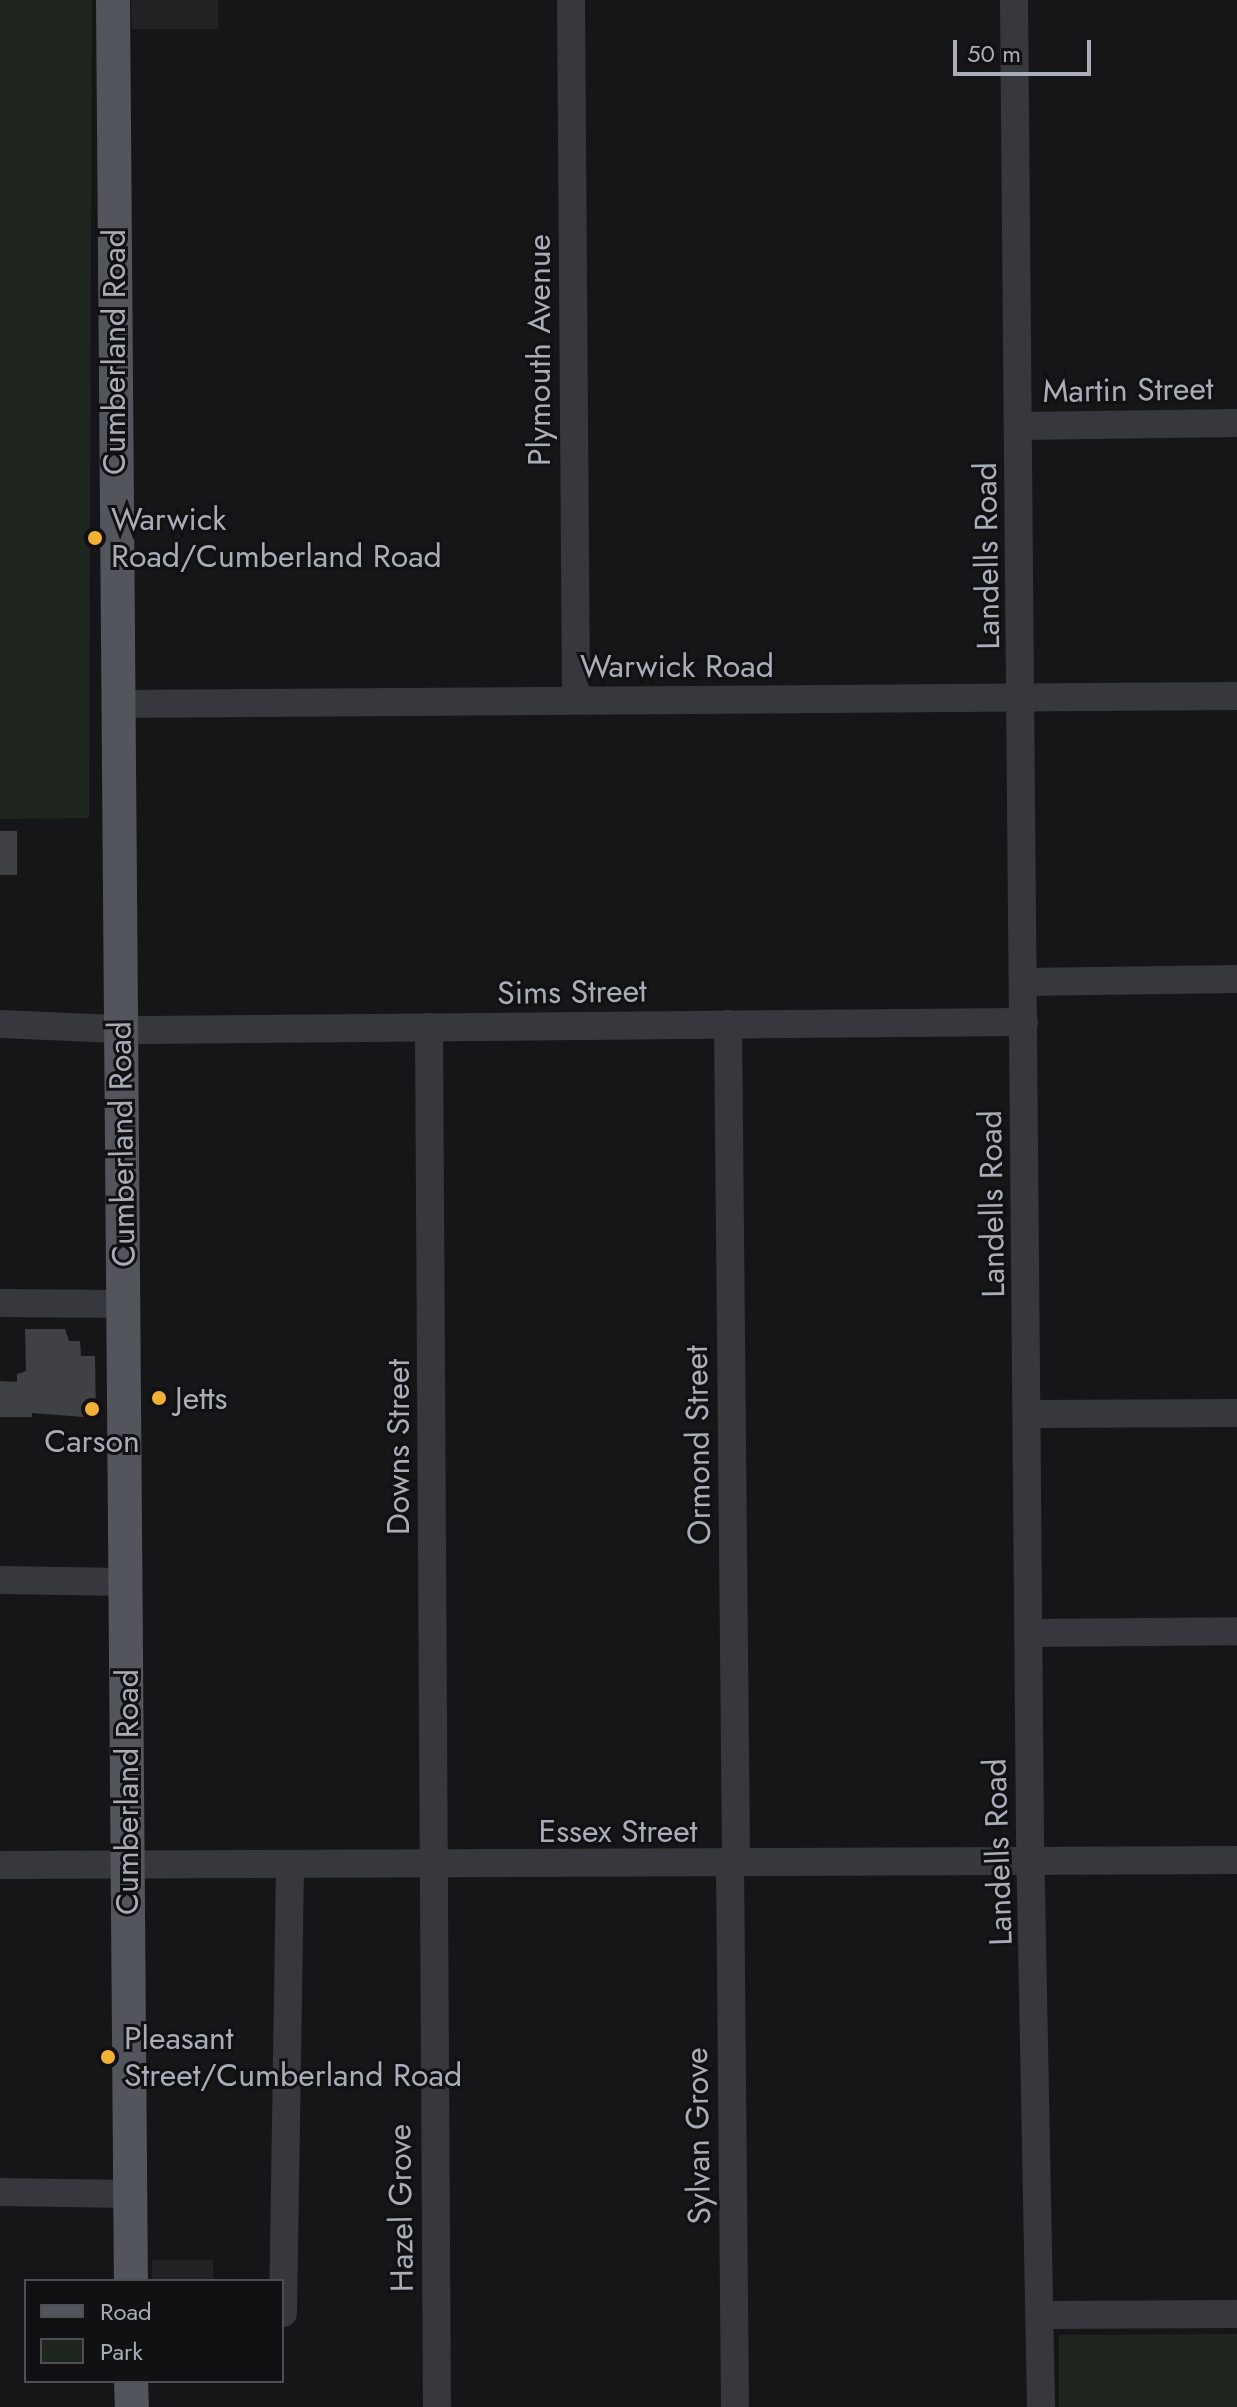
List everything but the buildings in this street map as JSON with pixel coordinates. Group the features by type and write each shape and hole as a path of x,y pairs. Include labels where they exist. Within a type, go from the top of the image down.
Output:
{"main road":[{"name":"Cumberland Road","path":"112,2 131,2279"},
{"path":"131,2383 132,2407"}],"street":[{"name":"Plymouth Avenue","path":"571,0 576,700"},
{"name":"Landells Road","path":"1014,0 1028,1633 1041,2407"},
{"name":"Martin Street","path":"1020,426 1237,423"},
{"name":"Warwick Road","path":"118,704 1237,696"},
{"path":"1023,982 1237,979"},
{"name":"Sims Street","path":"0,1024 121,1028 1024,1022"},
{"name":"Ormond Street","path":"728,1024 733,1865"},
{"name":"Downs Street","path":"429,1027 433,1865"},
{"path":"0,1303 123,1304"},
{"path":"1027,1414 1237,1413"},
{"path":"0,1580 125,1582"},
{"path":"1028,1633 1237,1631"},
{"name":"Essex Street","path":"0,1865 290,1867 1237,1860"},
{"name":"Hazel Grove","path":"433,1865 437,2407"},
{"name":"Sylvan Grove","path":"733,1865 735,2407"},
{"path":"284,2279 290,1867"},
{"path":"0,2192 130,2194"},
{"path":"1040,2315 1237,2314"}],"shaded area":[{"path":"131,0 218,0 218,29 132,29"},
{"path":"152,2260 213,2260 213,2279 152,2279"}],"green space":[{"path":"0,0 92,0 89,818 0,819"},
{"path":"1237,2334 1237,2407 1059,2407 1059,2335"}],"place":[{"name":"Warwick Road/Cumberland Road","path":"95,538"},
{"name":"Jetts","path":"159,1398"},
{"name":"Carson","path":"92,1409"},
{"name":"Pleasant Street/Cumberland Road","path":"108,2057"}]}
